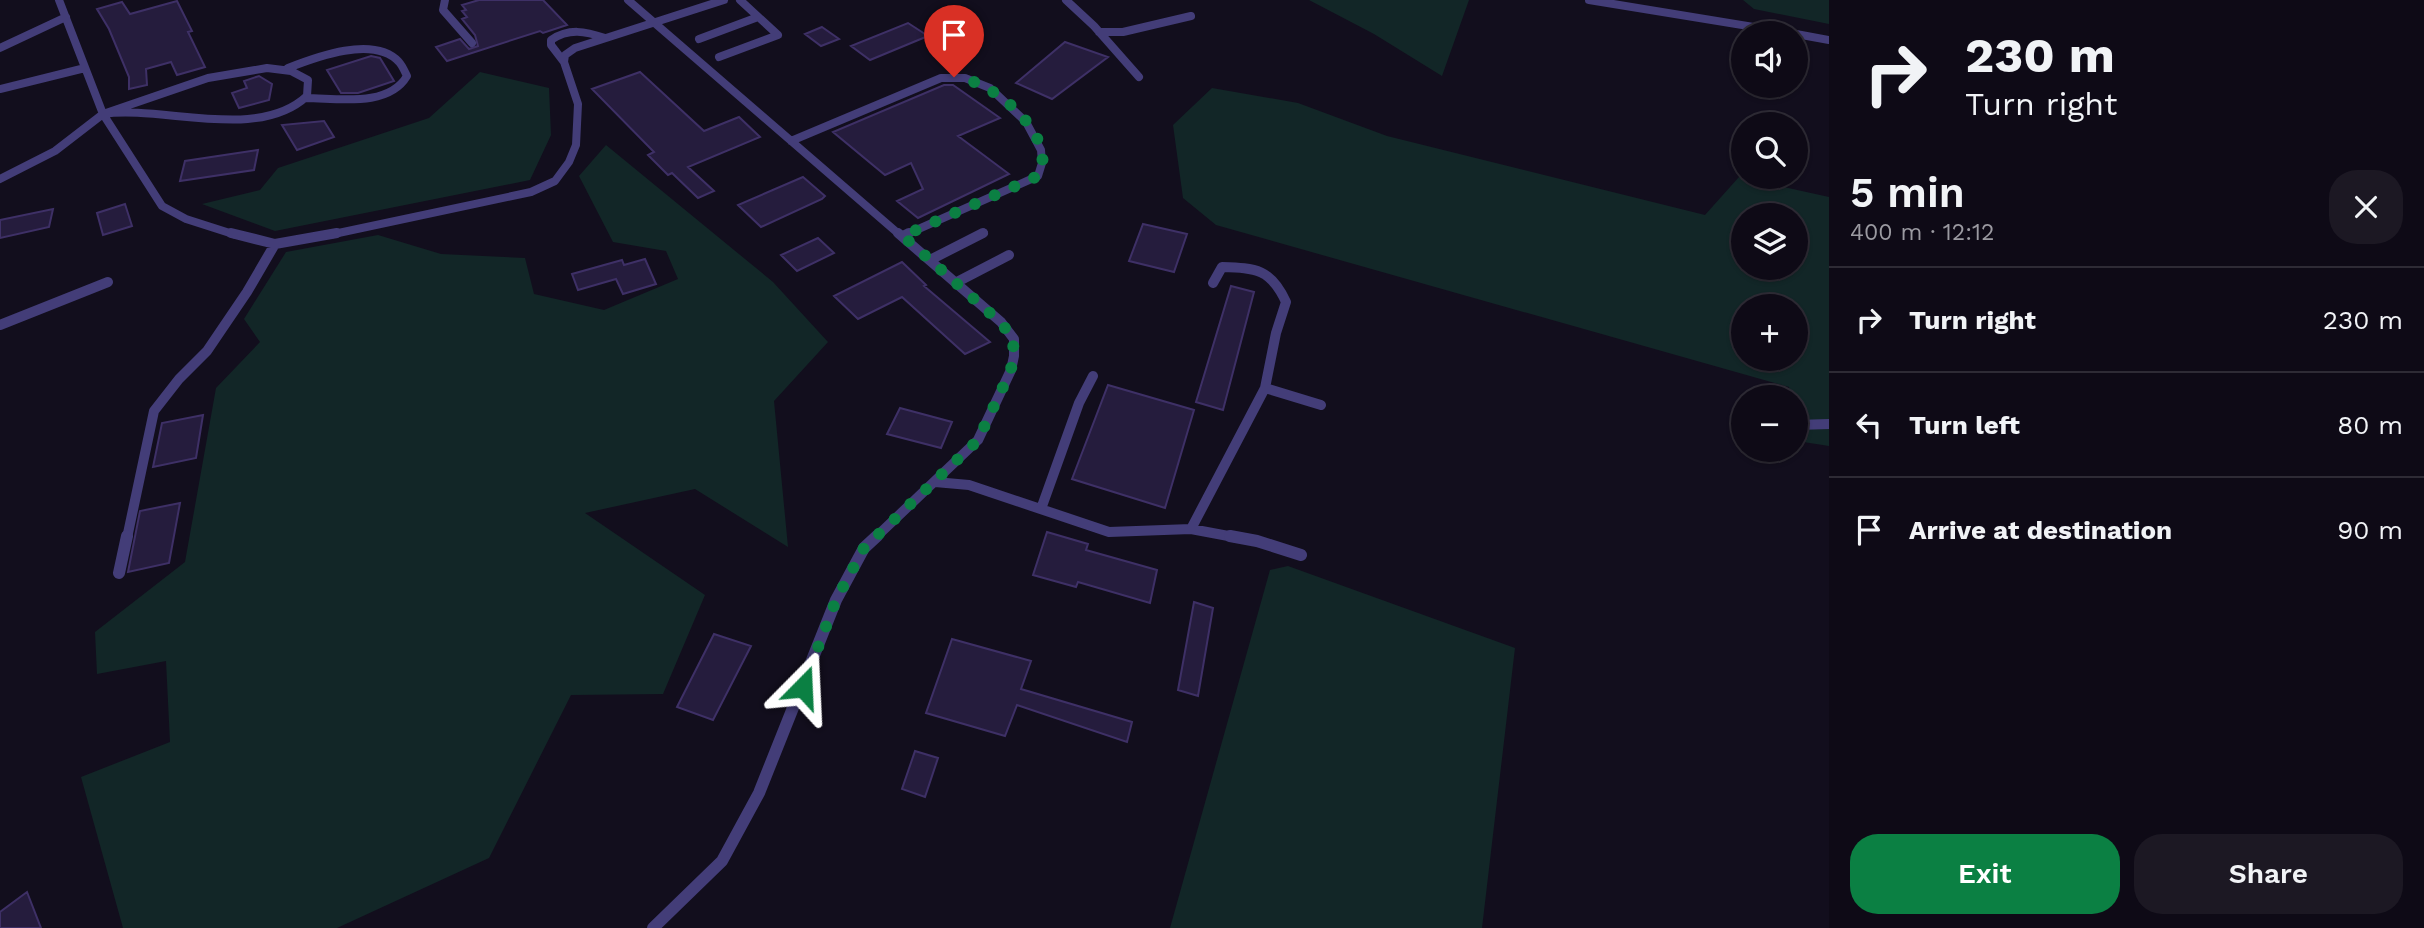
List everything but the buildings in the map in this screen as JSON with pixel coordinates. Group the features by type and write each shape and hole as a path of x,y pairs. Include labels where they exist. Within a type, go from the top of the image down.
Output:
{"lane":[{"path":"59,0 103,114 162,206 216,230 275,244 420,217 531,192 555,181 569,162 576,145 578,104 564,62 554,50 551,40 571,30 605,38"},
{"path":"445,0 443,10 472,43"},
{"path":"628,0 957,282 1000,322 1014,339 1011,370 978,440 864,548 836,600 759,793 722,861 653,928"},
{"path":"564,62 565,55 589,44 724,0"},
{"path":"719,57 778,35 740,0"},
{"path":"1066,0 1100,32 1139,77"},
{"path":"1589,0 1731,24"},
{"path":"1100,32 1123,32 1191,16"},
{"path":"0,48 66,17"},
{"path":"699,38 758,17"},
{"path":"589,44 593,34"},
{"path":"1808,36 1829,40"},
{"path":"0,179 37,163 78,137 103,114 199,79 287,69 337,52 379,49 391,55 405,69 407,76 400,89 390,94 306,98"},
{"path":"554,50 570,52"},
{"path":"0,89 85,68"},
{"path":"103,114 214,120 290,110 309,94 308,80 299,71 287,69"},
{"path":"791,141 941,78 965,78 979,83 1021,114 1042,155 1042,167 1038,176 903,236"},
{"path":"930,260 984,233"},
{"path":"119,573 154,411 179,379 207,351 240,303 275,244"},
{"path":"957,282 1009,255"},
{"path":"1191,529 1265,388 1276,333 1286,302 1279,284 1268,272 1222,267 1213,283"},
{"path":"0,325 108,282"},
{"path":"1041,509 1079,403 1093,376"},
{"path":"1265,388 1321,405"},
{"path":"1808,425 1829,424"},
{"path":"935,482 969,485 1109,532 1191,529 1256,541 1301,555"}],"green space":[{"path":"1309,0 1469,0 1442,76 1374,34"},
{"path":"1743,0 1829,0 1829,24 1754,9"},
{"path":"480,72 549,88 551,135 530,180 275,231 202,204 260,190 278,168 429,118"},
{"path":"1212,88 1298,103 1387,136 1705,215 1731,186 1731,189 1793,189 1829,197 1829,446 1808,443 1808,385 1782,385 1732,371 1808,371 1808,294 1731,294 1731,371 1216,225 1183,198 1173,125"},
{"path":"606,145 773,282 828,342 774,401 788,547 695,489 585,513 705,595 663,694 571,695 489,858 337,928 123,928 81,777 170,742 166,661 97,674 95,632 185,562 216,388 260,342 244,319 286,252 378,235 441,254 525,258 534,294 604,310 678,279 666,251 613,242 579,176"},
{"path":"1288,566 1515,648 1482,928 1170,928 1270,570"}],"route":[{"path":"803,687 836,600 864,548 978,440 1011,370 1014,339 1000,322 957,282 903,236 1038,176 1042,167 1042,155 1029,124 1021,114 990,89 965,78 954,77"}]}
